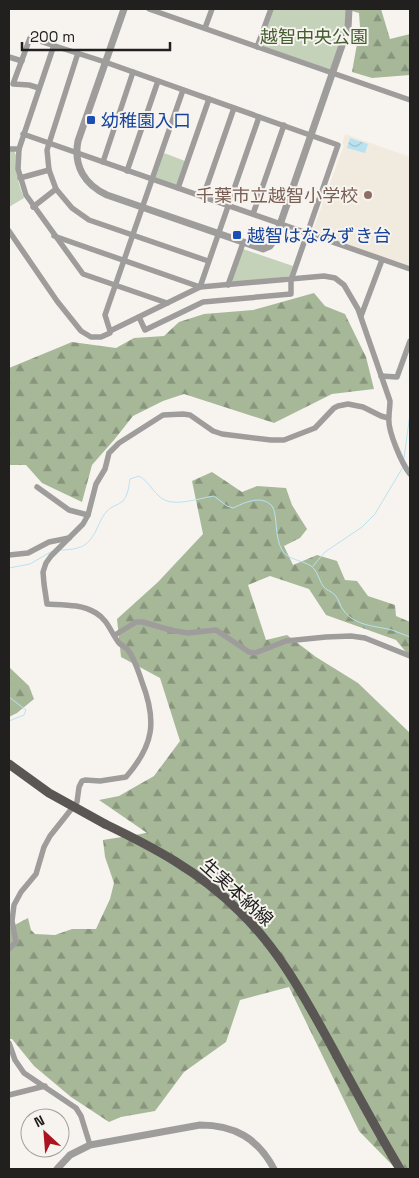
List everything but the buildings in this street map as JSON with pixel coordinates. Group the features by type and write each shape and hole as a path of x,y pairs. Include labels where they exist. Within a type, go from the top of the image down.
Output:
{"main road":[{"name":"生実本納線","path":"9,764 48,793 161,852 194,873 238,910 265,938 309,1005 382,1140 400,1169"}],"street":[{"path":"124,9 78,141 76,153 80,172 94,188 108,195 263,249 270,246 280,224 348,28 349,9"},
{"path":"149,9 410,100"},
{"path":"205,28 212,9"},
{"path":"257,46 271,9"},
{"path":"39,88 13,84 30,38 105,62 338,145 291,280 291,294 203,302 145,330 139,317"},
{"path":"54,45 19,149 20,178 26,195 83,274 167,303"},
{"path":"78,53 48,143 49,170 56,189 66,202 82,215 208,261"},
{"path":"9,57 22,61"},
{"path":"103,162 133,72"},
{"path":"127,170 158,81"},
{"path":"110,331 105,315 184,90"},
{"path":"178,188 209,99"},
{"path":"203,197 234,108"},
{"path":"200,287 259,117"},
{"path":"253,214 284,125"},
{"path":"23,134 410,269"},
{"path":"9,149 19,149"},
{"path":"20,178 49,170"},
{"path":"33,206 56,189"},
{"path":"9,231 57,301 81,331 91,337 101,337 110,333 110,331 200,287 324,276 334,278 344,285 362,316 390,401 388,418 403,465 410,474"},
{"path":"54,236 200,287"},
{"path":"228,285 243,242"},
{"path":"362,316 382,260"},
{"path":"381,376 398,378 410,341"},
{"path":"9,949 16,942 12,921 16,900 36,874 44,847 50,836 77,802 79,787 82,781 126,778 142,755 149,736 152,720 148,697 128,649 120,643 108,624 96,612 79,606 48,604 44,584 43,572 46,563 83,524 88,515 96,484 105,469 112,448 163,415 190,415 213,431 222,434 271,440 284,440 298,436 315,428 334,408 348,404 363,407 388,418"},
{"path":"38,487 69,510 88,515"},
{"path":"9,555 34,552 49,542 68,539"},
{"path":"115,635 136,622 188,633 216,630 249,652 256,653 286,642 352,636 365,638 410,656"},
{"path":"9,1043 24,1073 76,1108 81,1116 90,1145"},
{"path":"9,1095 45,1086"},
{"path":"57,1169 70,1155 90,1145 200,1124 215,1124 249,1138 266,1155 274,1169"}],"shaded area":[{"name":"千葉市立越智小学校","path":"345,134 410,157 410,268 312,233 344,145 342,144"}],"green space":[{"name":"越智中央公園","path":"272,9 346,9 345,29 331,70 259,45"},
{"path":"345,9 381,9 390,39 410,34 410,75 372,78 352,72 360,27 359,13"},
{"path":"9,151 14,151 16,155 17,177 24,198 9,207"},
{"path":"164,153 185,161 176,186 155,179"},
{"path":"243,249 293,266 290,276 233,283 232,280"},
{"path":"314,293 325,306 345,314 366,357 374,389 332,394 274,423 184,394 163,401 133,416 92,465 82,502 42,483 26,465 9,465 9,368 72,342 116,348 134,338 164,336 179,322 204,314 253,310"},
{"path":"212,472 242,492 257,486 286,488 292,505 307,529 300,538 284,546 293,565 317,555 337,561 345,580 357,581 368,596 395,605 396,616 410,622 410,657 396,640 326,615 309,589 270,576 248,585 266,640 287,635 316,657 358,683 410,733 410,1169 396,1169 359,1131 289,987 240,1000 226,1042 184,1072 155,1111 121,1117 109,1122 71,1097 34,1066 12,1039 9,1039 9,928 28,918 31,930 35,934 55,935 72,929 96,929 110,899 114,883 105,857 103,840 147,833 99,800 119,796 154,776 180,741 160,678 121,657 117,619 158,582 203,534 192,481"},
{"path":"9,667 29,686 34,699 9,717"}],"water":[{"path":"350,138 368,144 365,153 347,148"}],"waterway":[{"path":"404,458 410,414"},
{"path":"313,566 325,552 362,527 375,514 403,467"},
{"path":"60,550 77,548 86,544 93,536 107,511 125,499 130,479 139,476 159,496 171,502 185,502 214,496 227,506 233,508 252,501 268,502 274,510 278,539 282,550 291,558 313,568 323,586 335,595 349,616 360,623 392,630 410,637"},
{"path":"9,568 30,564 54,550"},
{"path":"9,697 26,710 24,715 9,721"}],"place":[{"name":"幼稚園入口","path":"91,120"},
{"name":"千葉市立越智小学校","path":"368,195"},
{"name":"越智はなみずき台","path":"237,235"}]}
